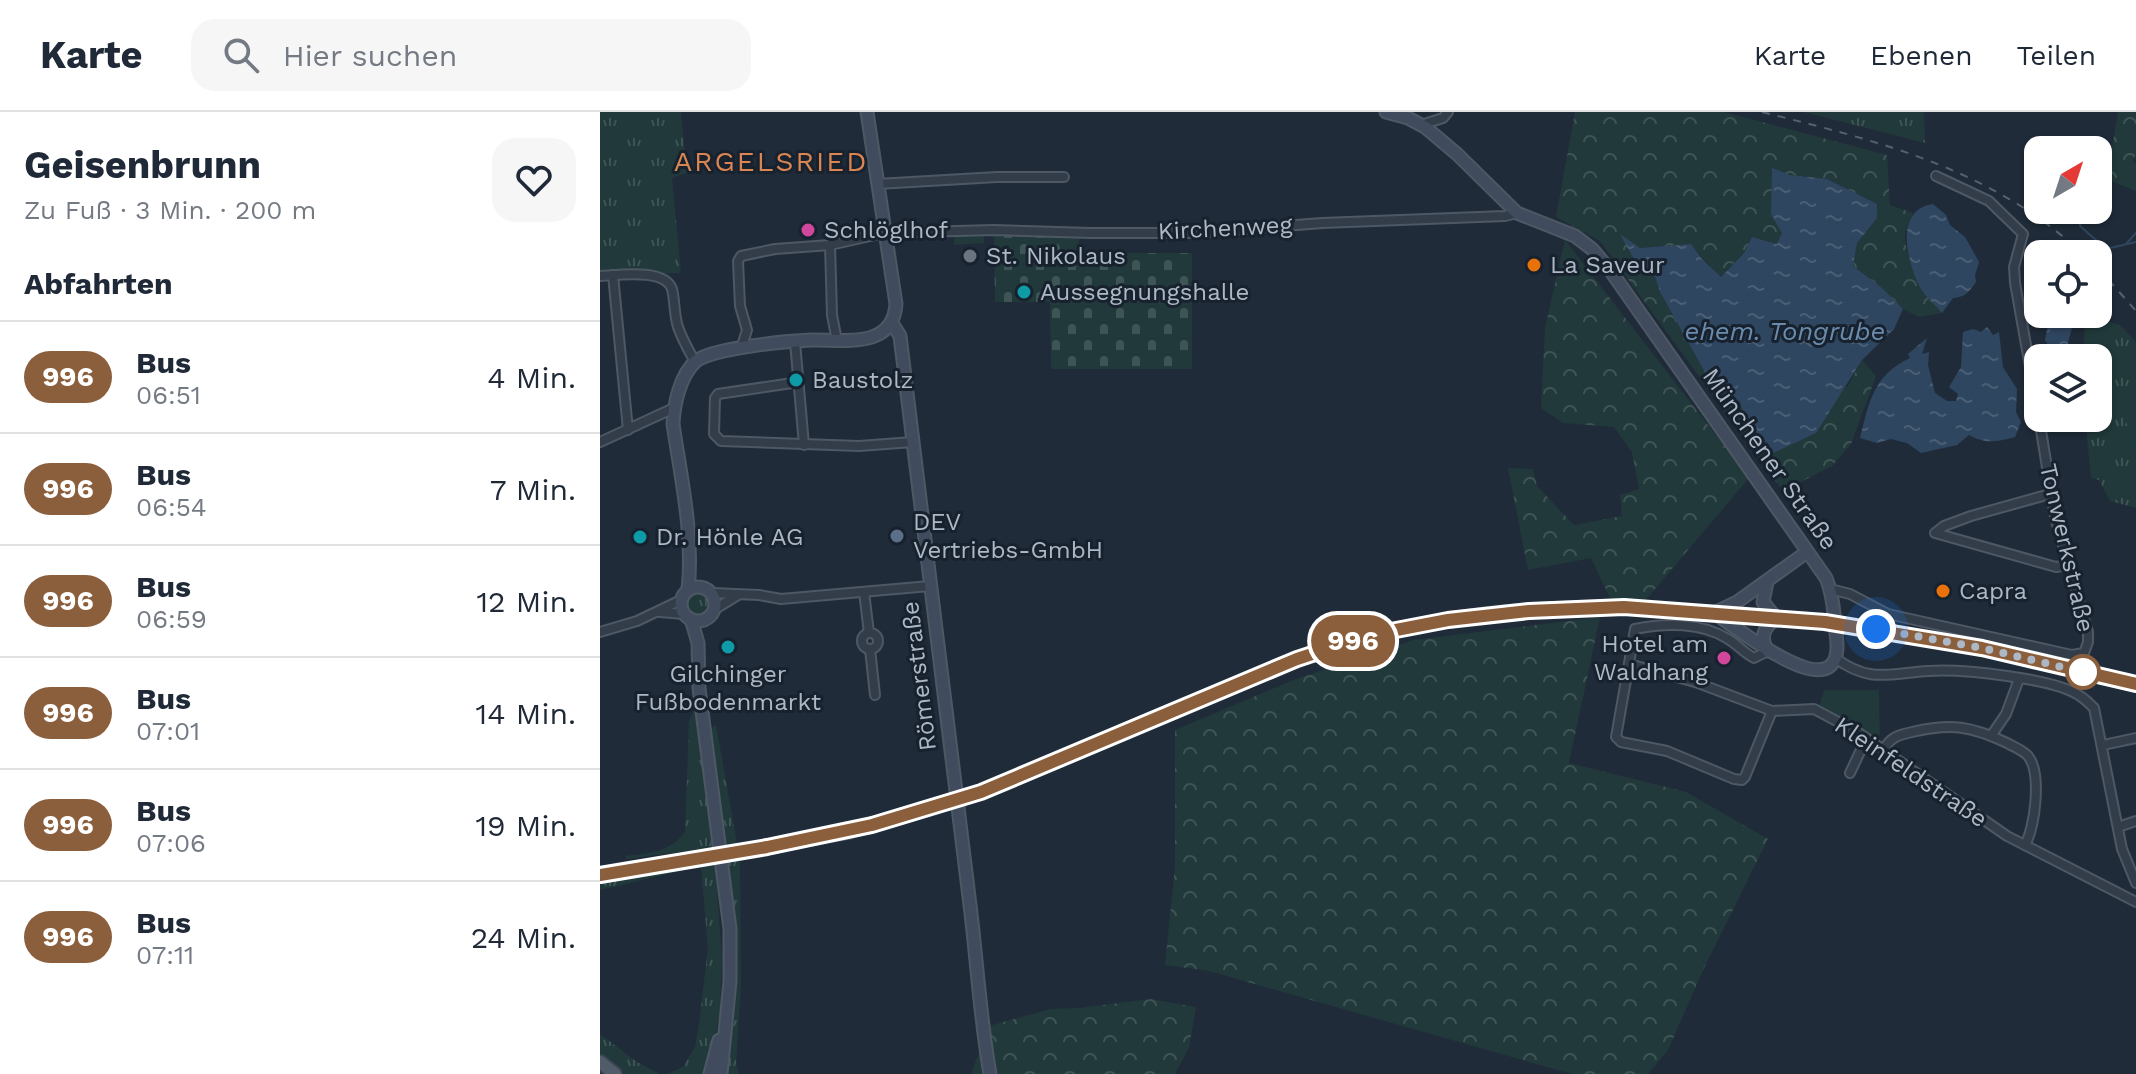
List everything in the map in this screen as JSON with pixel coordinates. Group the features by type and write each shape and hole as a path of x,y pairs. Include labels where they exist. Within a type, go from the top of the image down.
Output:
{"main road":[{"path":"600,1062 615,1074"}],"street":[{"name":"Römerstraße","path":"867,112 896,304 892,323 900,336 990,1074"},
{"name":"Münchener Straße","path":"1386,112 1425,127 1517,213 1575,236 1592,249 1610,270 1826,578 1830,589"},
{"path":"1425,127 1448,112"},
{"path":"1936,176 1989,201 2023,234 2014,267 2026,344"},
{"path":"877,184 997,177 1064,177"},
{"name":"Kirchenweg","path":"747,330 740,306 739,258 775,249 830,245 884,233 1008,230 1196,233 1517,213"},
{"path":"830,245 832,315 837,341"},
{"path":"613,275 628,430"},
{"path":"600,276 650,275 668,282 677,325 695,362"},
{"path":"721,1074 730,981 730,929 699,688 698,643 684,595 690,564 673,424 674,408 684,380 695,362 706,356 795,342 867,339 884,331 892,323"},
{"path":"747,330 761,346"},
{"path":"741,349 747,330"},
{"path":"795,342 804,445"},
{"path":"799,382 718,394 715,398 714,434 721,441 804,445 859,446 913,442"},
{"path":"600,442 674,408"},
{"name":"Tonwerkstraße","path":"1830,589 1850,594 1888,614 2080,655 2086,650 2088,632 2050,494 2041,432"},
{"path":"2050,494 1971,516 1944,526 1935,533 2056,567 2068,565"},
{"path":"1714,613 1737,602 1807,552"},
{"path":"690,564 708,590 715,609"},
{"path":"1767,582 1763,602 1776,618"},
{"path":"600,624 600,632 623,626 659,612 684,595 708,590 781,599 930,586"},
{"path":"1714,613 1768,651 1805,669 1824,668 1835,658 1838,645 1830,589"},
{"path":"864,592 869,633 863,638 863,643 870,649 875,695"},
{"path":"698,643 706,619 715,609 739,595"},
{"path":"600,875 849,832 981,792 1297,659 1370,635 1448,620 1529,611 1624,607 1825,622 1982,648 2136,684"},
{"path":"659,612 706,619"},
{"path":"1768,651 1762,639 1764,631 1776,618"},
{"path":"1768,651 1754,658 1729,639 1692,627 1635,629 1616,737 1621,742 1667,751 1742,780 1772,711"},
{"path":"1835,658 1863,675 1959,671 2019,679 2079,695 2094,708 2122,849 2136,883"},
{"name":"Kleinfeldstraße","path":"1629,664 1695,682 1772,711 1814,709 1883,750 2007,836 2136,902"},
{"path":"1991,736 2006,714 2019,679"},
{"path":"1883,750 1894,736 1950,725 1991,736 2021,750 2031,761 2034,782 2034,821 2025,845"},
{"path":"2103,745 2136,738"},
{"path":"1850,773 1866,739"},
{"path":"2118,827 2136,821"},
{"path":"710,1074 726,1012"}],"green space":[{"path":"600,112 681,112 687,173 672,178 681,273 600,274"},
{"path":"1575,112 1724,112 1887,155 1890,205 1913,213 1905,235 1909,259 1923,288 1942,313 1919,317 1903,309 1853,266 1857,243 1876,219 1877,204 1827,179 1790,175 1771,215 1783,233 1777,244 1752,237 1744,253 1720,277 1690,244 1640,248 1622,236 1636,263 1655,277 1660,292 1716,392 1741,401 1747,428 1848,386 1862,360 1876,376 1851,444 1832,466 1783,491 1600,241 1556,217"},
{"path":"1804,112 1924,112 1925,143"},
{"path":"2118,112 2136,112 2136,154 2133,162 2136,164 2136,191 2112,181 2112,149"},
{"path":"954,234 984,234 984,243 954,245"},
{"path":"994,234 1079,237 1079,253 1192,253 1192,369 1051,369 1050,302 995,302"},
{"path":"1565,240 1749,478 1644,602 1611,600 1591,558 1528,570 1508,468 1533,469 1537,486 1574,525 1622,516 1620,495 1639,489 1632,452 1614,427 1563,423 1541,408 1545,328"},
{"path":"2112,323 2120,325 2136,342 2136,508 2110,501 2099,480 2091,478 2086,432 2112,432 2112,344 2084,344 2085,328 2112,328"},
{"path":"2136,405 2136,451 2122,409"},
{"path":"698,592 707,595 710,604 707,613 698,616 689,613 686,604 689,595"},
{"path":"1600,617 1569,763 1686,792 1768,839 1703,970 1668,1050 1648,1074 1572,1074 1209,971 1165,965 1175,866 1175,730 1296,679 1414,640"},
{"path":"1824,690 1879,690 1880,745 1841,717 1819,707"},
{"path":"694,710 698,712 714,848 722,957 720,1013 707,1074 667,1074 683,1067 695,1047 699,1024 708,949 701,866 600,890 600,882 702,862 702,849 626,859 626,856 666,848 685,832 689,721"},
{"path":"716,725 740,860 741,986 736,1064 739,1074 722,1074 732,998 711,745 711,728"},
{"path":"1151,999 1196,1007 1189,1048 1175,1074 971,1074 985,1027 1051,1009"},
{"path":"600,1034 637,1062 660,1074 622,1072 600,1055"}],"water":[{"name":"ehem. Tongrube","path":"1772,168 1790,175 1827,179 1877,204 1877,218 1857,243 1853,266 1903,309 1894,329 1862,360 1816,433 1769,455 1747,428 1740,401 1716,392 1660,292 1655,277 1636,263 1620,234 1640,248 1691,244 1721,277 1744,253 1752,237 1777,244 1782,233 1771,215"},
{"path":"1933,204 1946,215 1950,225 1965,237 1979,262 1976,282 1964,295 1953,298 1942,313 1921,289 1908,252 1908,227 1912,216 1920,208"},
{"path":"1987,327 1993,335 1999,332 2003,367 2017,389 2016,412 2021,422 2015,437 1991,441 1969,435 1957,445 1921,453 1907,443 1891,439 1877,443 1860,438 1870,402 1880,382 1910,358 1908,354 1927,338 1922,354 1929,352 1928,365 1935,393 1947,401 1956,401 1958,394 1949,387 1961,367 1963,332 1973,329 1981,332"},
{"path":"2047,328 2072,328 2068,344 2048,344 2045,340"}],"waterway":[{"path":"2080,224 2106,249 2136,242"},
{"path":"2126,244 2136,233"}],"railway":[{"path":"1762,112 1891,147 1932,162 2010,200 2066,240"},
{"path":"2112,284 2136,311"}],"bus line":[{"name":"996","path":"600,875 849,832 981,792 1297,659 1370,635 1448,620 1529,611 1624,607 1825,622 1982,648 2136,684"}],"place":[{"name":"Schlöglhof","path":"808,230"},
{"name":"St. Nikolaus","path":"970,256"},
{"name":"La Saveur","path":"1534,265"},
{"name":"Aussegnungshalle","path":"1024,292"},
{"name":"Baustolz","path":"796,380"},
{"name":"DEV Vertriebs-GmbH","path":"897,536"},
{"name":"Dr. Hönle AG","path":"640,537"},
{"name":"Capra","path":"1943,591"},
{"name":"Gilchinger Fußbodenmarkt","path":"728,647"},
{"name":"Hotel am Waldhang","path":"1724,658"}],"district":[{"name":"ARGELSRIED","path":"771,161"}],"route":[{"path":"1876,629 1982,648 2083,672"}]}
